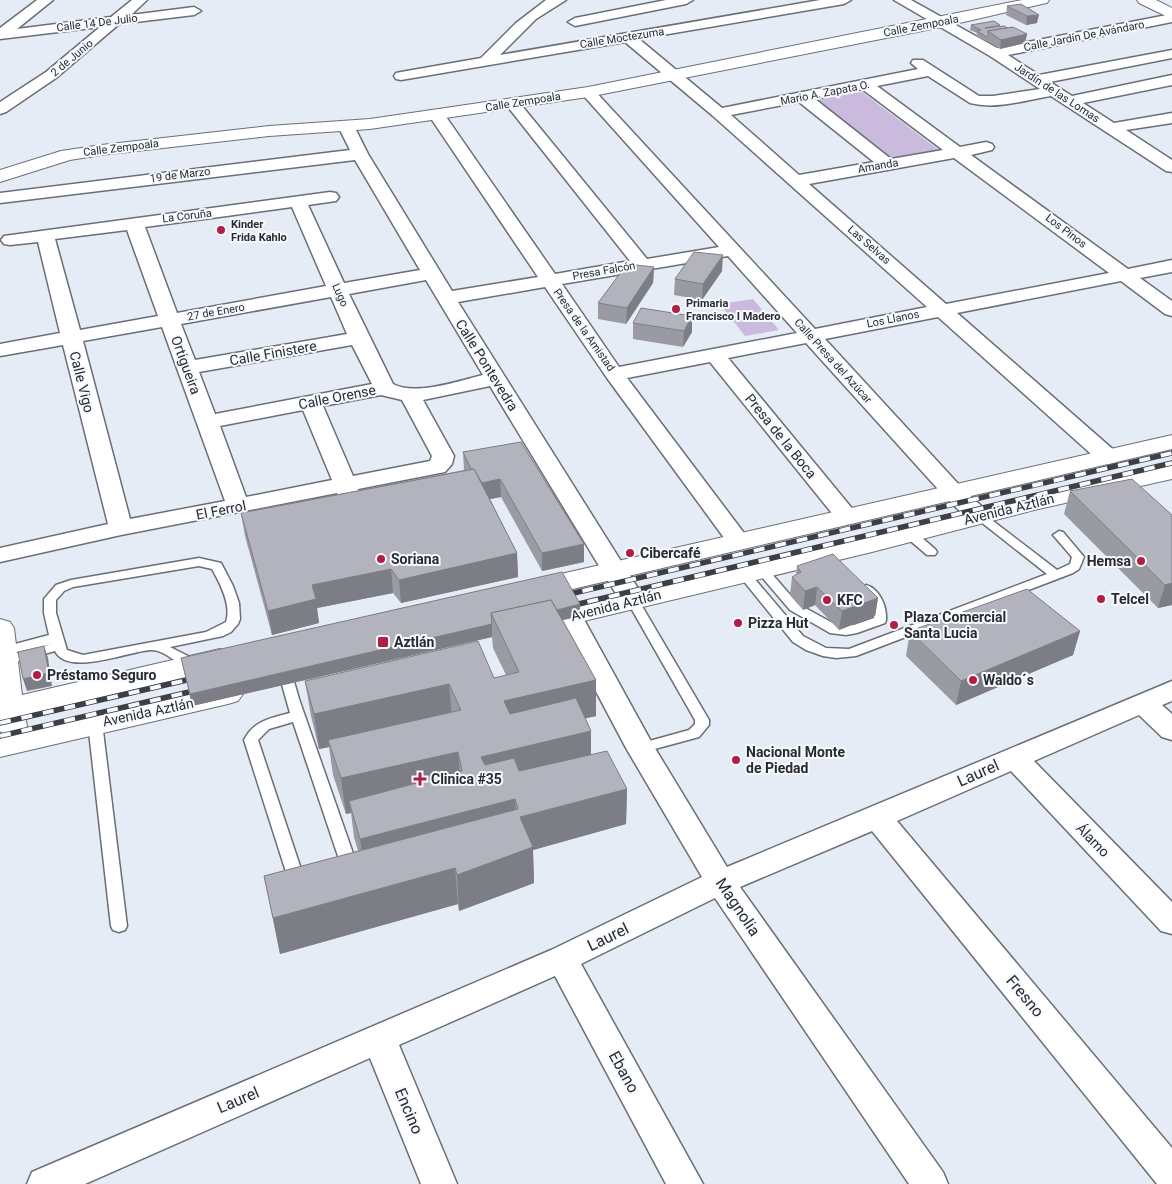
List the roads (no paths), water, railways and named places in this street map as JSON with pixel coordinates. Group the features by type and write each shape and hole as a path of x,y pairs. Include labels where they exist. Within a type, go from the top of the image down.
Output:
{"street":[{"path":"0,35 46,0"},
{"name":"2 de Junio","path":"0,110 51,76 140,0"},
{"path":"487,60 526,23 554,0"},
{"name":"Las Selvas","path":"554,0 556,9 576,22 622,38 675,75 1108,457"},
{"path":"576,22 686,0"},
{"name":"Calle Moctezuma","path":"401,76 844,0"},
{"name":"Jardín de las Lomas","path":"901,0 995,53 1172,167"},
{"name":"Calle Zempoala","path":"0,176 67,155 100,150 269,130 346,126 588,92 942,22 1042,0"},
{"path":"1144,0 1171,14"},
{"name":"Calle 14 De Julio","path":"0,35 194,10"},
{"name":"Calle Jardín De Avándaro","path":"995,53 1171,14"},
{"path":"1037,80 1172,54"},
{"name":"Mario A. Zapata O.","path":"719,113 866,85 924,67 971,99 993,101 1053,91"},
{"path":"1068,100 1172,80"},
{"name":"Los Pinos","path":"866,85 960,152 1172,310"},
{"name":"Calle Presa del Azúcar","path":"588,92 954,493 980,516"},
{"path":"803,97 887,164"},
{"path":"513,104 642,264"},
{"name":"Presa de la Amistad","path":"436,114 614,374 738,541"},
{"path":"1111,128 1172,118"},
{"name":"Calle Pontevedra","path":"346,126 360,154 446,298 633,601"},
{"name":"Amanda","path":"796,181 986,147"},
{"name":"19 de Marzo","path":"0,198 360,154"},
{"name":"La Coruña","path":"10,240 330,197"},
{"name":"Lugo","path":"298,202 359,338 384,388"},
{"name":"Ortigueira","path":"134,223 238,506"},
{"name":"Calle Vigo","path":"45,235 121,528"},
{"name":"Presa Falcón","path":"446,298 732,250"},
{"name":"Los Llanos","path":"614,374 1172,266"},
{"name":"27 de Enero","path":"0,350 432,274"},
{"name":"Calle Finistere","path":"187,368 359,338"},
{"name":"Presa de la Boca","path":"715,355 847,517"},
{"name":"Calle Orense","path":"207,422 384,388 392,393 409,394 496,378"},
{"name":"El Ferrol","path":"0,555 121,528 420,471 441,464 443,456 409,394"},
{"path":"311,403 355,508"},
{"name":"Avenida Aztlán","path":"508,595 1172,442"},
{"name":"Avenida Aztlán","path":"514,629 752,572 837,560 910,534 1031,503 1172,472"},
{"path":"1132,482 1152,500"},
{"name":"Magnolia","path":"569,616 640,748 720,882 930,1184"},
{"path":"3,647 4,709 8,745"},
{"path":"4,709 193,664 248,653"},
{"name":"Avenida Aztlán","path":"8,745 95,723 316,675"},
{"name":"Laurel","path":"45,1184 562,959 720,882 877,817 1172,690"},
{"path":"1143,703 1172,730"},
{"name":"Álamo","path":"1014,757 1172,922"},
{"name":"Fresno","path":"877,817 1172,1174"},
{"name":"Ebano","path":"562,959 685,1184"},
{"name":"Encino","path":"379,1039 440,1184"}],"lane":[{"path":"980,516 1056,575"},
{"path":"910,534 931,552"},
{"path":"752,572 798,639 809,647 823,653 837,655 851,653 1068,570 1078,562 1075,553 1059,534"},
{"path":"199,562 217,566 224,578 232,604 234,621 231,626 218,633 155,645 83,660 74,659 62,653 50,613 50,599 60,588 71,584 199,562"},
{"path":"752,572 794,607 835,630 846,631 880,620 882,610 876,599 856,580"},
{"path":"633,601 702,720 702,725 694,734 640,748"},
{"path":"3,647 58,641"},
{"path":"155,645 193,664"},
{"path":"288,681 298,716 348,859 345,866 311,880 301,880 296,875 251,740 253,733 258,728 298,716"},
{"path":"95,723 119,926"}],"railway":[{"path":"561,596 1172,453"},
{"path":"566,607 1172,463"},
{"path":"0,723 200,677"},
{"path":"0,736 202,689"}],"place":[{"name":"Kinder Frida Kahlo","path":"221,230"},
{"name":"Primaria Francisco I Madero","path":"676,309"},
{"name":"Cibercafé","path":"630,553"},
{"name":"Soriana","path":"381,559"},
{"name":"Hemsa","path":"1141,561"},
{"name":"Telcel","path":"1101,599"},
{"name":"KFC","path":"827,600"},
{"name":"Pizza Hut","path":"738,623"},
{"name":"Plaza Comercial Santa Lucia","path":"894,625"},
{"name":"Aztlán","path":"383,642"},
{"name":"Préstamo Seguro","path":"37,675"},
{"name":"Waldo´s","path":"973,680"},
{"name":"Nacional Monte de Piedad","path":"736,760"},
{"name":"Clinica #35","path":"420,779"}]}
